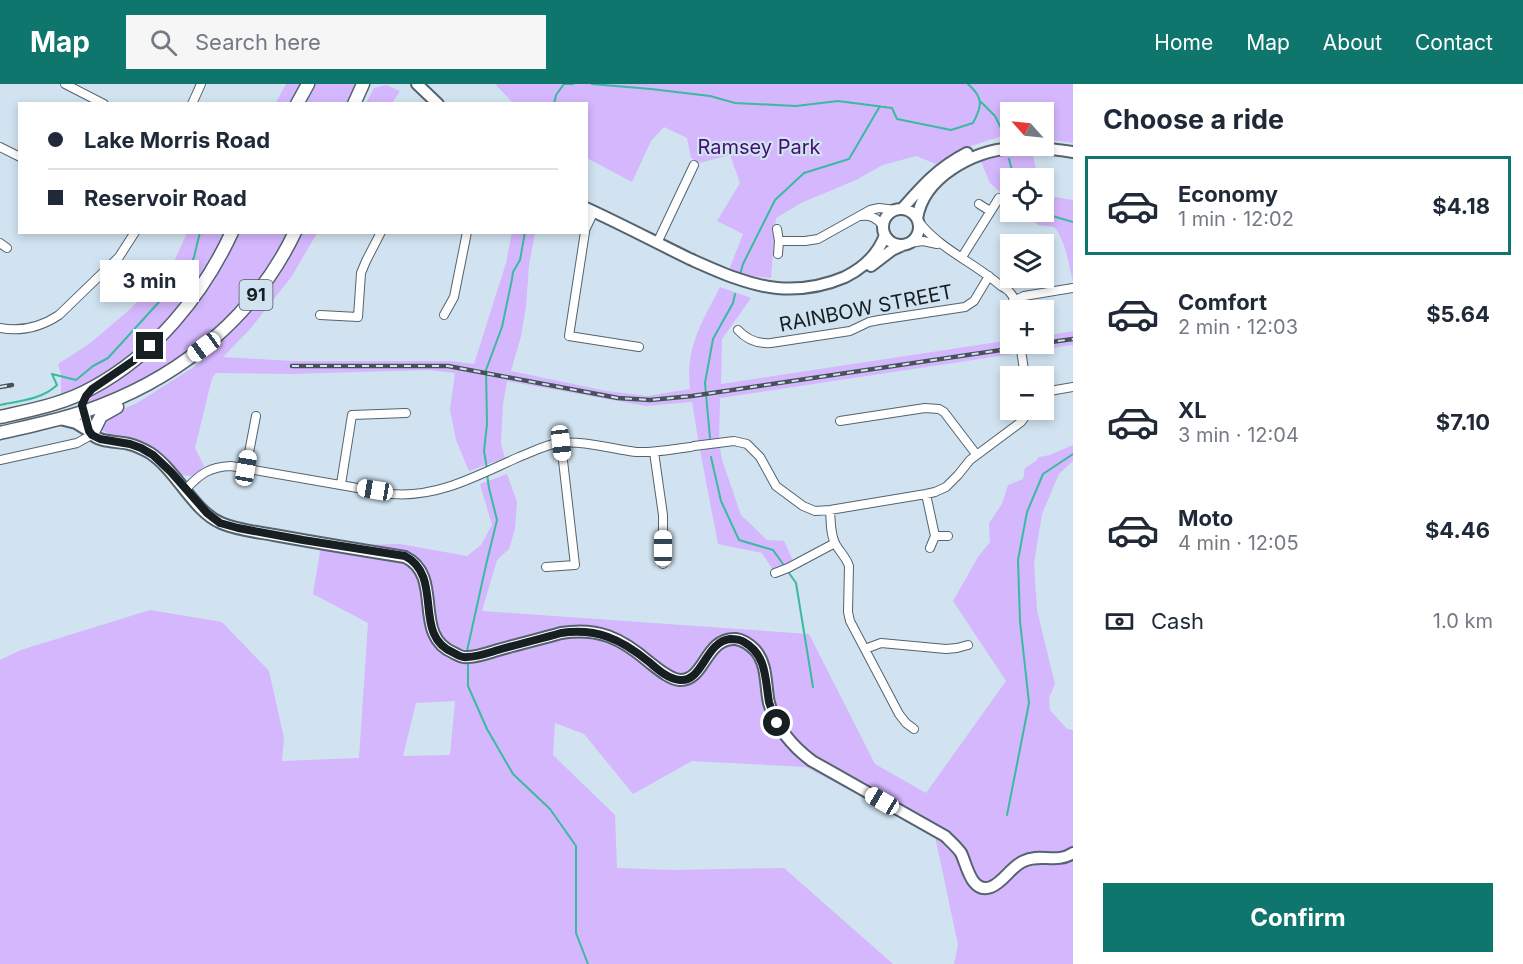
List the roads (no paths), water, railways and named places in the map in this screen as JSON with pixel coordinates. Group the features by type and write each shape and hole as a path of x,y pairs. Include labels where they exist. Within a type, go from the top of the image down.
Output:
{"main road":[{"path":"291,102 301,84"},
{"path":"298,102 308,84"},
{"path":"355,102 363,84"},
{"name":"91","path":"0,417 51,404 92,389 133,361 188,306 207,279 231,234"},
{"name":"91","path":"85,409 132,393 204,347 248,305 283,256 294,234"},
{"path":"93,432 98,420 105,412 136,398 184,369 202,355 224,330"},
{"path":"85,409 86,396 92,389"},
{"path":"0,422 72,403 85,409"},
{"path":"0,433 60,419 85,409"}],"street":[{"path":"65,84 100,102"},
{"path":"193,102 201,84"},
{"path":"409,84 426,93"},
{"path":"417,84 436,102"},
{"path":"1054,143 1073,145"},
{"path":"716,271 765,287 787,289 819,286 852,273 870,261 880,247 887,216 899,209 931,177 954,160 981,148 1000,144"},
{"path":"0,147 18,156"},
{"path":"590,210 716,271 738,285 760,292 785,295 808,293 827,290 847,282 892,250 914,240 919,232 921,204 929,190 951,171 980,155 1001,149 1021,147 1073,152"},
{"path":"657,243 694,165"},
{"path":"962,257 999,198"},
{"path":"979,204 990,211"},
{"path":"779,241 818,239 873,208 911,212 930,235 942,245 1006,288 1012,300"},
{"path":"860,216 871,216 877,219 892,243 907,244 923,241 942,245"},
{"path":"777,229 778,254"},
{"path":"0,328 11,330 30,328 59,315 119,257 134,234"},
{"path":"320,315 358,317 361,273 380,234"},
{"path":"444,315 454,297 467,234"},
{"path":"585,234 568,336 639,347"},
{"name":"RAINBOW STREET","path":"738,330 749,340 771,343 850,331 879,320 965,307 974,301 989,276"},
{"path":"1020,300 1024,296 1073,288"},
{"path":"1054,390 1073,387"},
{"path":"840,421 926,408 939,409 944,412 976,454"},
{"path":"85,409 93,432"},
{"path":"341,484 352,415 406,413"},
{"path":"246,468 256,416"},
{"path":"60,419 76,423 93,432 100,439 130,444 153,455 207,513 220,523 292,538 405,556 413,561 424,576 430,620 439,642 448,651 464,658 561,633 576,631 600,633 619,641 641,655 661,672 680,680 688,679 695,674 720,642 739,639 756,651 764,667 769,703 777,723 798,752 945,836 960,851 970,877 977,885 984,888 1000,882 1007,873 1023,861 1033,858 1060,859 1073,853"},
{"path":"186,489 198,477 218,467 246,468 392,494 428,493 550,445 561,443 654,452 734,441 747,444 760,457 776,486 803,506 815,511 830,510 927,494 946,487 976,454 1023,420"},
{"path":"0,460 77,443 93,432"},
{"path":"546,567 575,565 561,443"},
{"path":"654,452 663,515 663,564"},
{"path":"927,494 935,536 930,548"},
{"path":"830,510 835,543 848,561 849,616 901,717 914,729"},
{"path":"935,536 948,536"},
{"path":"775,573 835,543"},
{"path":"865,649 881,643 946,649 968,645"}],"waterway":[{"path":"554,102 556,95 564,84 573,84"},
{"path":"592,84 710,96 735,103 796,106 838,101 892,108 897,119 951,130 973,123 980,107 977,94 968,84"},
{"path":"981,102 995,116 1000,126"},
{"path":"740,275 743,264 775,200 804,173 849,159 880,106"},
{"path":"1009,159 1011,168"},
{"path":"1054,216 1073,222"},
{"path":"52,374 76,380 93,366 108,358 187,272 194,257 200,234"},
{"path":"487,469 484,451 487,424 486,370 502,327 513,272 520,260 525,234"},
{"path":"710,438 705,383 713,339 733,303 735,294"},
{"path":"0,405 30,399 51,390 57,385 52,374"},
{"path":"1007,815 1029,703 1020,621 1018,560 1027,512 1043,474 1073,454"},
{"path":"711,457 721,501 739,540 773,550 783,564"},
{"path":"467,651 497,520 487,474"},
{"path":"789,573 796,583 813,687"},
{"path":"468,663 468,686 487,729 513,774 550,809 576,846 576,933 588,964"}],"railway":[{"path":"1054,342 1073,339"},
{"path":"292,366 448,366 618,398 650,400 692,396 1000,350"},
{"path":"0,387 12,385"}],"park label":[{"name":"Ramsey Park","path":"759,147"}]}
